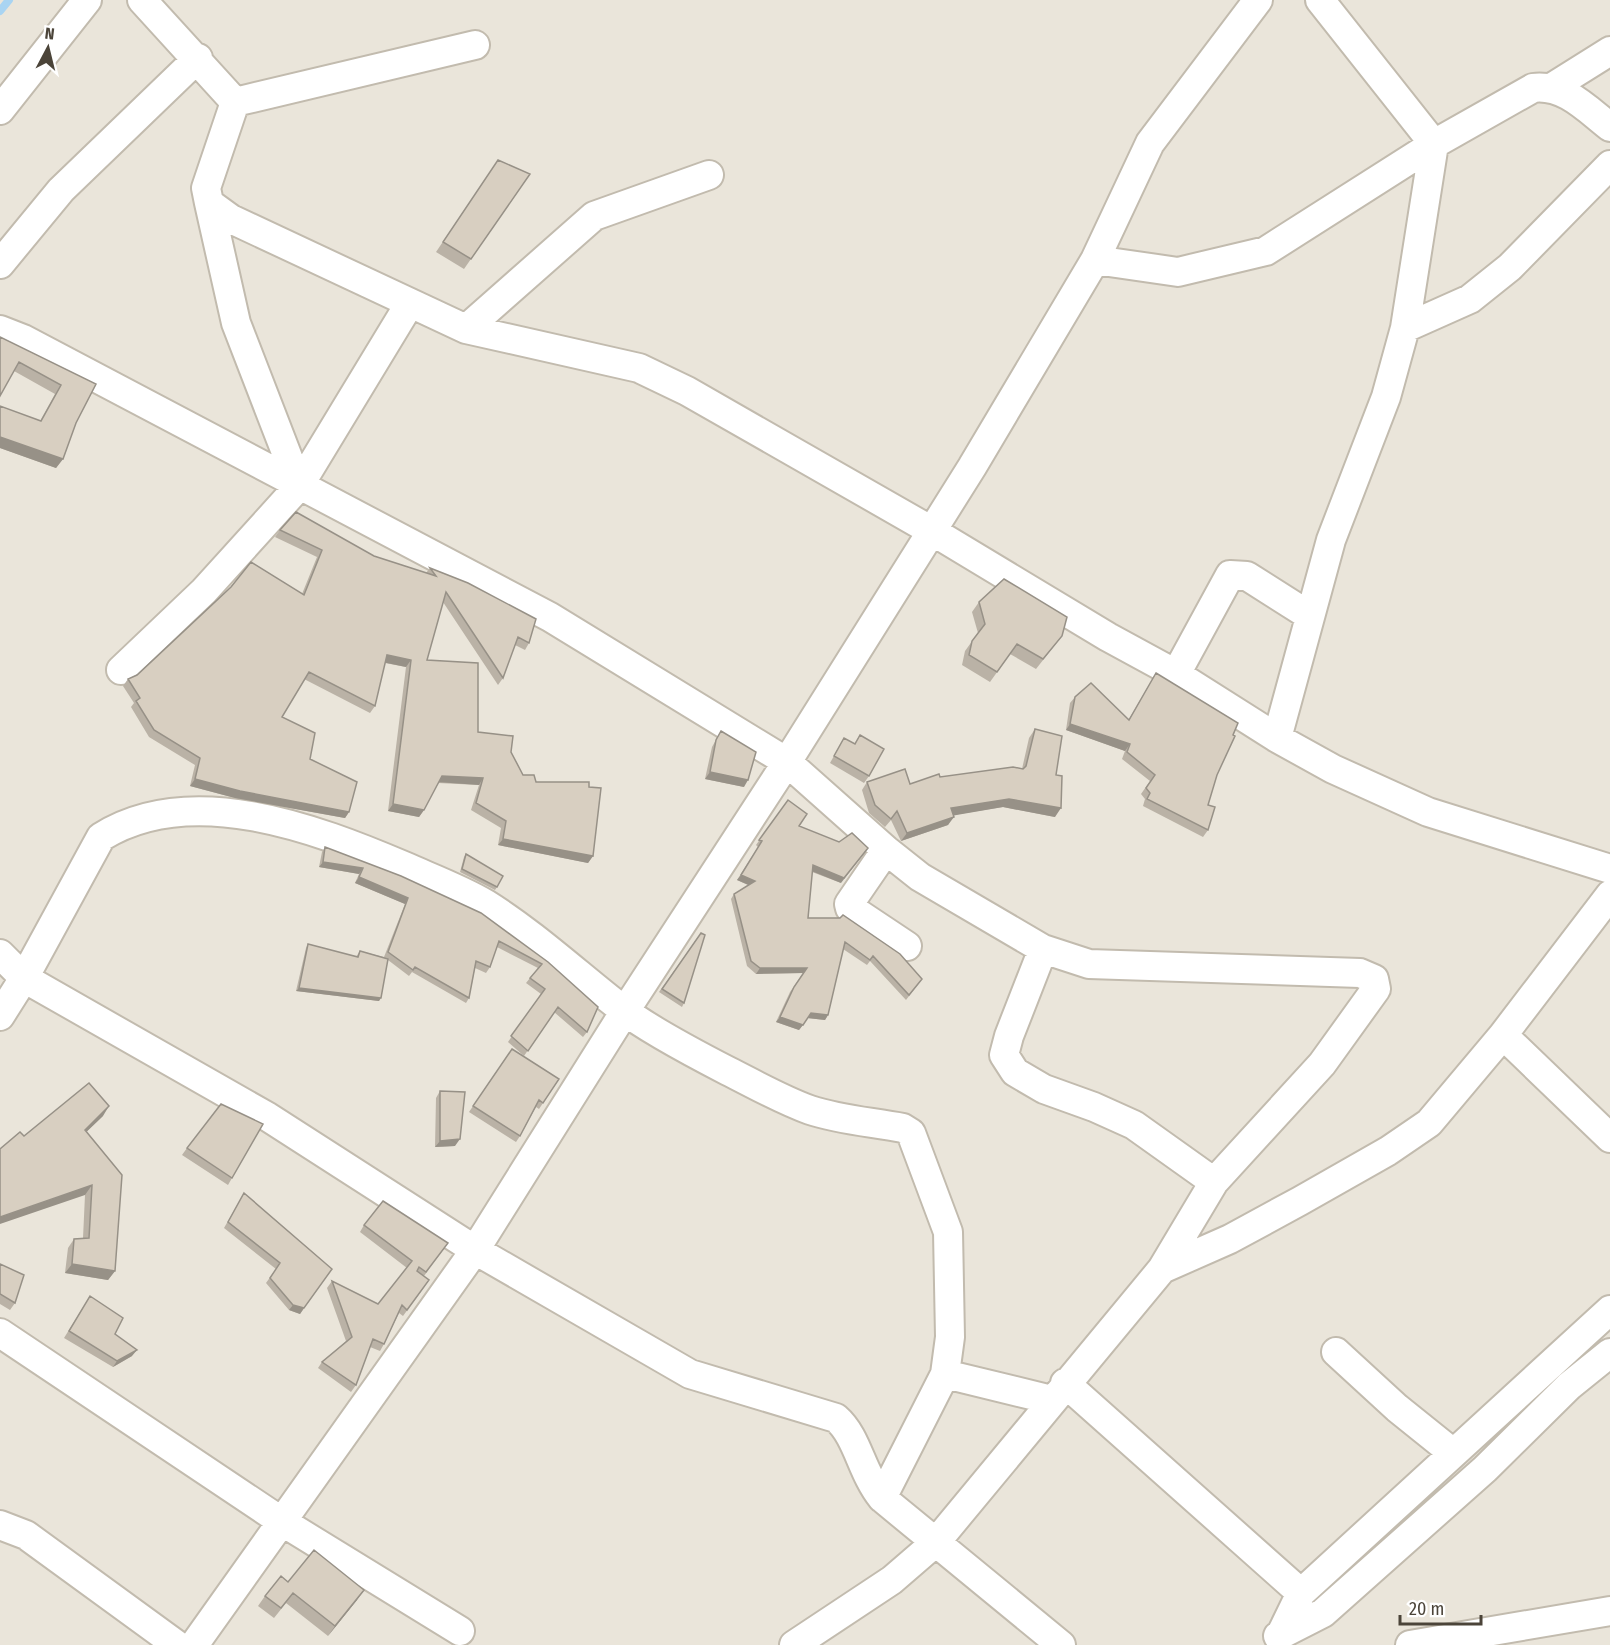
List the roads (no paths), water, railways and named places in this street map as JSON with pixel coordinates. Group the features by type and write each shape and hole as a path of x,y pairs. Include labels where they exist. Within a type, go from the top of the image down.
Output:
{"street":[{"path":"0,110 87,0"},
{"path":"142,0 198,58 235,102"},
{"path":"194,1645 475,1250 932,531 1095,260 1150,143 1258,0"},
{"path":"1277,738 1331,540 1386,397 1405,328 1434,144 1320,0"},
{"path":"235,102 475,45"},
{"path":"1551,88 1610,51"},
{"path":"0,264 61,190 198,58"},
{"path":"1095,260 1178,272 1266,251 1434,144 1533,88 1551,88 1566,93 1610,126"},
{"path":"235,102 206,188 208,203 236,323 299,486"},
{"path":"1405,328 1470,299 1478,293 1510,267 1610,165"},
{"path":"466,328 594,216 709,174"},
{"path":"208,203 231,219 466,328 639,368 687,391 932,531 1108,637 1176,674 1277,738 1333,769 1428,812 1610,869"},
{"path":"121,670 204,591 299,486 410,303"},
{"path":"0,330 22,339 550,617 787,762 886,850 920,877 1043,949 1089,964 1360,973 1374,979 1376,989 1322,1064 1214,1182 1162,1269 936,1542 892,1580 794,1645"},
{"path":"1176,674 1230,575 1247,576 1310,616"},
{"path":"0,1016 24,978 101,837 122,824 170,812 199,810 291,825 346,842 485,904 625,1011 727,1070 809,1109 903,1128 911,1133 948,1232 950,1337 945,1374 882,1498"},
{"path":"886,850 849,904 850,908 908,946"},
{"path":"1162,1269 1230,1239 1280,1212 1388,1151 1429,1123 1503,1035 1610,895"},
{"path":"1043,949 1009,1036 1005,1055 1015,1072 1044,1089 1094,1107 1134,1125 1214,1182"},
{"path":"0,954 24,978 268,1117 475,1250 690,1374 836,1418 848,1428 870,1483 882,1498 1061,1645"},
{"path":"1503,1035 1610,1138"},
{"path":"1275,1639 1300,1593 1610,1310"},
{"path":"0,1333 282,1521 460,1631"},
{"path":"1336,1352 1397,1408 1454,1453"},
{"path":"1275,1639 1323,1613 1485,1469 1569,1386 1610,1353"},
{"path":"945,1374 1059,1392 1300,1593"},
{"path":"0,1525 26,1535 177,1645"},
{"path":"1410,1645 1610,1611"}],"waterway":[{"path":"0,11 9,0"}]}
